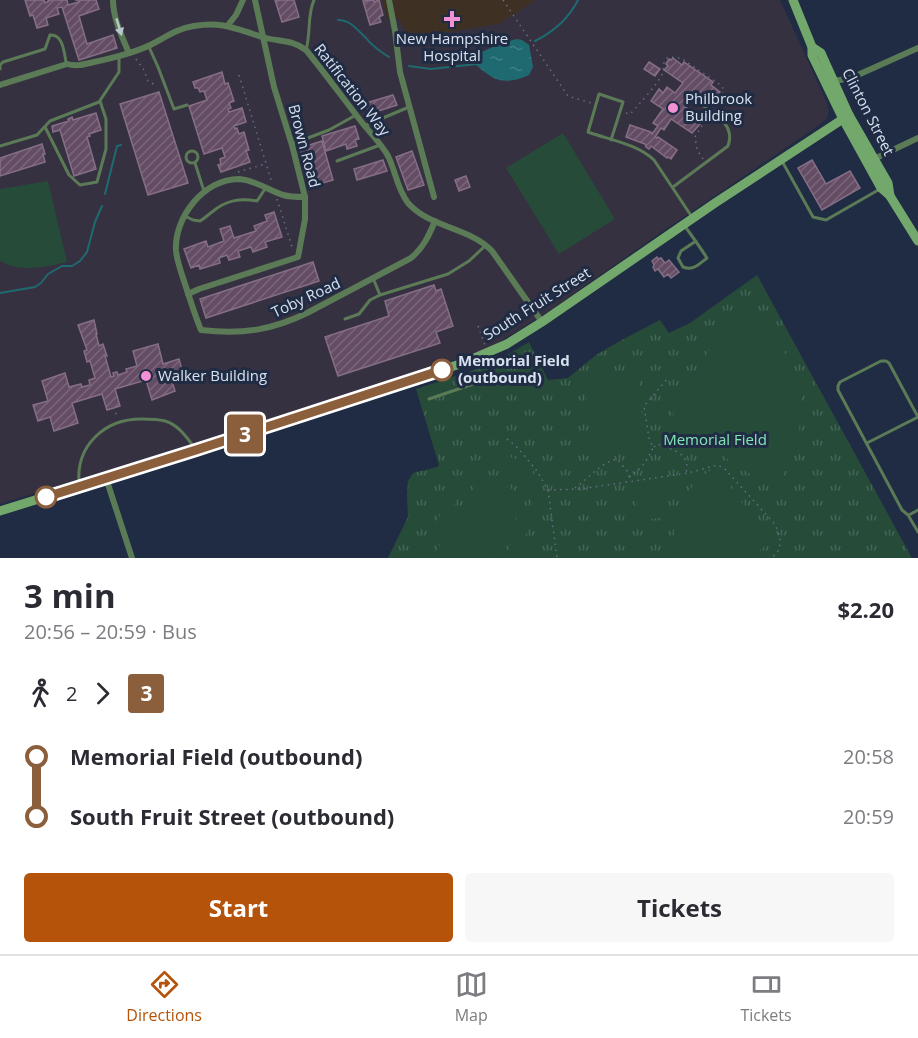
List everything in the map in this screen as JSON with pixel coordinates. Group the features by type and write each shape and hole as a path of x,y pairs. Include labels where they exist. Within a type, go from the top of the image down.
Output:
{"street":[{"path":"113,0 121,35 129,53"},
{"path":"228,25 243,0"},
{"name":"Brown Road","path":"188,294 298,257 305,219 305,197 292,144 274,87 255,0"},
{"path":"390,0 400,72 434,197"},
{"name":"Clinton Street","path":"792,0 812,47 812,55 881,188 890,196 918,241"},
{"name":"Ratification Way","path":"0,85 67,64 81,65 119,57 178,29 195,26 228,25 264,37 292,42 306,50 388,155 402,195 416,210 487,245 542,322"},
{"name":"Clinton Street","path":"812,47 821,53 834,81 846,117 888,183 890,196"},
{"path":"834,81 851,78 918,48"},
{"name":"South Fruit Street","path":"0,511 464,363 507,344 846,117"},
{"path":"874,159 918,138"},
{"path":"204,191 219,183 236,179 269,186 281,194 305,197"},
{"name":"Toby Road","path":"204,191 185,216 178,234 176,251 201,330 234,333 264,329 292,321 411,258 420,251 435,221"},
{"path":"106,478 132,558"}],"lane":[{"path":"306,50 309,39 310,8 314,0"},
{"path":"0,69 0,64 3,62 45,49 50,35 53,34 61,39 67,64"},
{"path":"148,45 174,109 187,105"},
{"path":"0,146 37,135 50,121 100,100 119,72 119,57"},
{"path":"611,140 622,102 599,94 588,132 648,154 693,218"},
{"path":"673,187 728,146 730,140 729,129 721,120 693,99"},
{"path":"45,127 69,175 80,185 97,182 106,149 106,119 100,100"},
{"path":"364,126 410,107"},
{"path":"292,144 329,130 356,115"},
{"path":"337,161 380,146"},
{"path":"190,150 198,153 199,158 195,163 186,159 190,150"},
{"path":"782,159 813,217 826,220 881,188"},
{"path":"195,163 204,191"},
{"path":"185,216 200,221 223,204 234,200 257,201 269,186"},
{"path":"684,224 696,241 707,258 692,269 688,269 683,267 678,258 681,252 696,241"},
{"path":"345,320 359,314 370,300 380,295 448,274 469,261 487,245"},
{"path":"373,278 380,295"},
{"path":"867,443 918,417 886,361 880,361 840,382 838,390 902,510 909,515 918,532"},
{"path":"429,399 488,379"},
{"path":"79,486 78,469 85,450 100,433 118,422 137,419 165,421 181,430 196,450"},
{"path":"909,515 918,510"}],"path":[{"path":"503,0 568,96 596,105"},
{"path":"630,114 662,74 663,64 668,57 681,58 722,86 724,92 695,137 695,146 699,154"},
{"path":"136,59 148,81 157,86"},
{"path":"238,75 266,164 269,186"},
{"path":"237,172 266,164"},
{"path":"277,198 292,247"},
{"path":"478,326 482,337"},
{"path":"653,448 649,438 644,406 668,378"},
{"path":"114,407 117,419"},
{"path":"507,438 537,471 548,490 557,558"},
{"path":"629,477 644,465 657,444 680,454 687,460 686,474"},
{"path":"574,489 610,460 617,459 627,471 630,481"},
{"path":"548,490 574,489 686,474 717,465 724,468 773,522 779,532 778,551 771,558"}],"shaded area":[{"path":"0,0 780,0 829,111 827,118 815,128 549,311 482,351 0,504"},
{"name":"New Hampshire Hospital","path":"382,0 536,0 499,24 410,38 398,18 388,20"}],"green space":[{"path":"563,133 615,219 559,254 506,168"},
{"path":"48,181 67,262 25,268 0,261 0,189"},
{"name":"Memorial Field","path":"757,275 912,558 388,558 408,517 408,481 413,473 439,465 416,389 492,364 529,342 548,380 568,378 596,355 660,320 669,333 690,323"},
{"path":"739,307 772,334 790,361 801,389 797,447 788,467 772,488 677,426 671,406"},
{"path":"637,370 646,450 593,456 584,375"},
{"path":"498,455 516,459 528,467 537,482 540,493 535,516 511,558 503,558 529,515 533,490 523,472 515,466 495,462 485,465 471,477 423,558 415,558 466,470 489,456"},
{"path":"715,467 771,542 748,558 676,558 674,527 680,506 697,481"},
{"path":"483,472 527,498 493,558 432,558"},
{"path":"663,483 668,517 639,520 635,486"}],"water":[{"path":"517,39 529,45 533,67 529,75 513,80 500,80 475,64 480,60 482,52 501,43"}],"building":[{"path":"25,0 44,0 45,3 48,0 67,0 68,5 79,2 78,0 96,0 99,9 79,16 87,44 113,35 117,48 79,60 62,7 57,8 59,14 46,18 48,25 37,28"},
{"path":"275,0 294,0 299,17 282,22"},
{"path":"374,0 374,2 379,0 383,15 379,17 381,22 370,25 363,1"},
{"name":"Philbrook Building","path":"673,58 682,65 684,62 713,82 711,85 720,92 718,94 720,95 711,104 694,92 684,106 702,119 692,133 671,119 664,130 661,128 655,137 677,150 671,159 651,146 649,149 645,144 626,137 630,125 652,134 658,126 653,123 663,109 651,101 659,89 663,93 667,87 675,93 683,83 664,70 668,66 666,64 669,59"},
{"path":"649,62 660,69 655,76 644,69"},
{"path":"222,72 225,84 228,83 234,101 229,103 231,108 228,109 229,112 242,108 246,122 234,126 239,134 244,132 250,162 221,172 218,165 221,164 220,159 225,157 222,148 204,154 189,106 207,100 204,91 200,92 198,88 195,88 193,82"},
{"path":"159,92 188,183 148,195 120,104"},
{"path":"393,95 397,105 369,114 366,103"},
{"path":"96,113 101,130 87,137 96,169 74,176 60,130 53,132 52,126 69,121 68,119 72,117 73,120"},
{"path":"355,126 359,139 355,140 357,146 347,149 346,144 326,151 322,136"},
{"path":"322,141 333,180 319,184 311,155 302,157 300,148"},
{"path":"42,144 45,162 0,176 0,158"},
{"path":"412,151 424,185 408,190 396,157"},
{"path":"383,160 387,171 357,180 354,169"},
{"path":"812,160 826,184 850,171 860,188 822,210 798,168"},
{"path":"466,176 470,187 459,191 455,180"},
{"path":"274,212 282,237 265,242 267,247 253,252 251,247 238,251 240,257 229,260 227,255 219,258 220,263 200,269 199,265 191,268 184,249 206,241 208,247 224,241 220,229 230,226 234,238 256,231 254,226 267,221 265,215"},
{"path":"657,257 665,263 669,260 679,272 671,278 668,274 664,277 658,269 655,271 652,261"},
{"path":"313,262 319,281 206,318 200,299"},
{"path":"434,285 436,291 441,289 453,326 436,332 440,343 338,376 325,337 389,316 385,301"},
{"name":"Walker Building","path":"94,320 99,346 103,344 111,377 114,376 113,373 117,372 118,375 127,372 126,369 137,366 133,351 158,344 163,364 179,359 183,374 171,378 175,391 152,400 146,380 115,389 120,406 107,410 102,394 72,403 78,423 54,431 50,417 38,421 33,405 48,401 42,381 65,373 69,387 81,384 82,387 90,385 89,380 95,378 90,361 87,362 84,351 87,350 78,325"}],"waterway":[{"path":"535,41 560,24 578,0"},
{"path":"338,20 343,20 357,29 389,57"},
{"path":"409,66 431,69 477,64"},
{"path":"105,194 117,146 121,145"},
{"path":"0,293 35,287 48,274 62,266 72,266 80,261 87,252 102,206"}],"bus line":[{"name":"3","path":"46,497 442,370"}],"place":[{"name":"New Hampshire Hospital","path":"452,19"},
{"name":"Philbrook Building","path":"673,108"},
{"name":"Memorial Field (outbound)","path":"442,370"},
{"name":"Walker Building","path":"146,376"}]}
